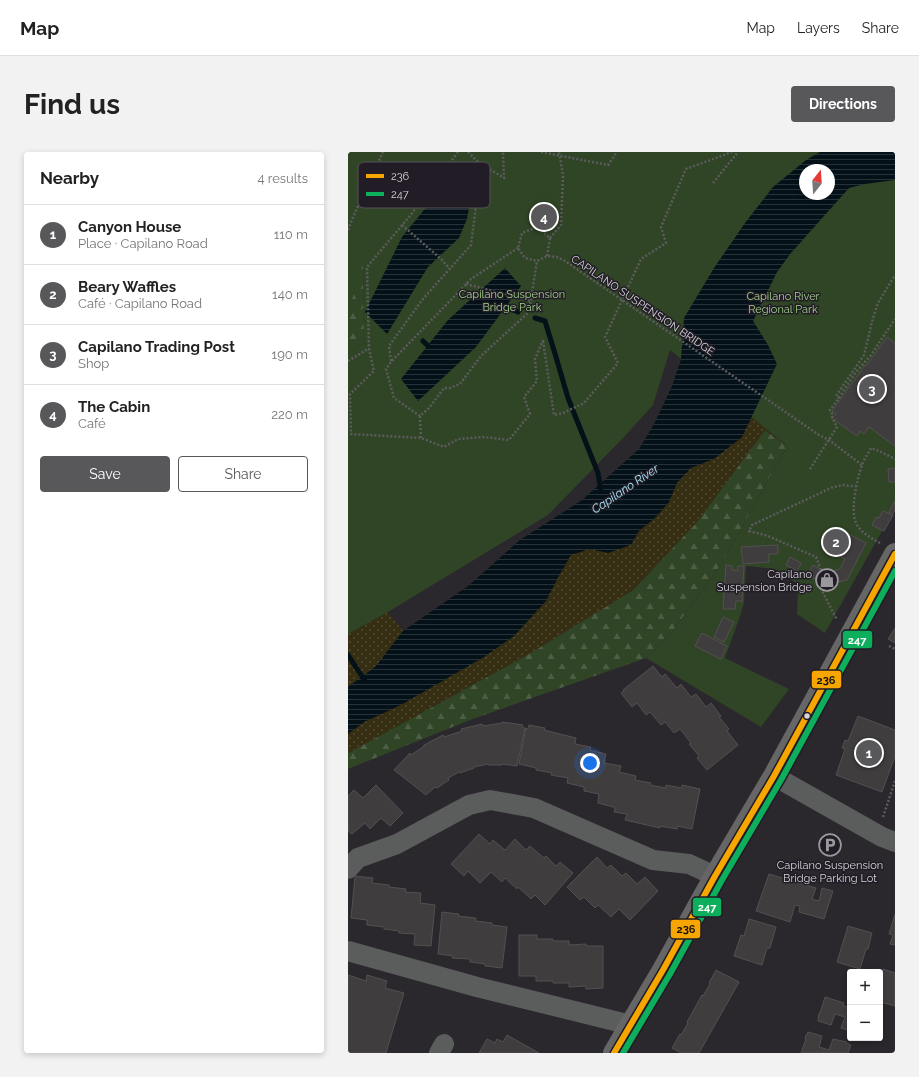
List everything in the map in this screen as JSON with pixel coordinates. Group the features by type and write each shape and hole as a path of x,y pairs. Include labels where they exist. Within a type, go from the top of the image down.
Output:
{"main road":[{"path":"614,1053 774,776 890,556"}],"lane":[{"path":"774,776 876,834 895,842"},
{"path":"348,869 358,858 397,844 469,805 490,800 534,808 653,860 689,864 715,876"},
{"path":"348,950 477,987 631,1025"}],"path":[{"path":"378,162 383,152"},
{"path":"450,162 458,152"},
{"path":"468,152 478,162"},
{"path":"490,169 504,178 503,152"},
{"path":"541,152 608,165 617,152"},
{"path":"518,248 525,258 537,261 547,256 550,238 561,225 562,175 560,152"},
{"path":"415,208 367,267 369,349 374,372 350,394 351,434 420,438 444,447 458,439 483,437 509,440 530,414 524,396 537,380 535,359 542,340 554,415 563,413 584,403 618,363 605,337 640,259 666,243 661,228 686,169 732,152"},
{"path":"712,183 738,152"},
{"path":"348,230 358,206"},
{"path":"391,362 389,346 422,300 471,245 476,208"},
{"path":"402,225 441,259 450,269"},
{"path":"420,416 394,398 386,369 391,362 471,279 518,248 522,233 537,227 550,238"},
{"name":"CAPILANO SUSPENSION BRIDGE","path":"547,256 557,257 565,261 819,435 829,440 862,465"},
{"path":"420,438 420,416 429,408 444,388 450,388 460,384 481,356 529,312 537,261"},
{"path":"839,398 836,396 864,355 878,303 895,275"},
{"path":"466,284 531,301"},
{"path":"810,469 837,427 830,410 856,372 871,355 895,319"},
{"path":"348,361 369,349"},
{"path":"890,556 863,532 856,522 853,503 862,465 871,448 895,459"},
{"path":"821,570 816,556 768,536 749,531 752,525 833,487 844,484 857,486"},
{"path":"817,580 838,622"},
{"path":"889,646 895,649"},
{"path":"876,834 895,782"}],"green space":[{"name":"Capilano Suspension Bridge Park","path":"348,152 895,152 895,508 825,633 797,614 798,584 775,569 746,566 744,603 725,658 789,689 761,727 646,658 669,636 722,563 787,446 670,350 653,405 548,515 388,612 348,634 348,354 364,343 363,264 348,312"},
{"path":"363,263 364,343 348,354 348,265"},
{"path":"765,430 787,446 722,563 669,636 646,658 470,720 348,769 348,753 529,654 633,590 697,522"}],"sand":[{"path":"895,152 787,446 765,430 697,522 633,590 529,654 348,753 348,634 388,612 403,631 468,586 520,540 582,500 639,449 654,424 672,386 681,359 684,318 799,169 799,200 835,200 835,164 803,164 806,160"}],"water":[{"name":"Capilano River","path":"820,152 895,152 895,180 849,188 791,253 777,272 753,321 768,345 777,364 742,437 714,459 691,468 677,483 669,502 656,517 639,531 631,545 608,553 590,549 571,555 546,601 514,636 484,657 399,706 364,722 348,734 348,687 376,666 403,631 468,586 520,540 582,500 639,449 654,424 672,386 681,359 684,318 714,268 745,223 773,187 799,166 799,200 835,200 835,164 801,164"},
{"path":"426,208 469,208 467,219 459,238 428,267 387,334 365,312 402,237"},
{"path":"505,268 521,286 476,347 418,401 401,379 448,320"}],"building":[{"path":"887,337 895,343 895,446 869,427 864,434 860,431 857,436 832,418 836,414 832,411"},
{"path":"895,468 895,482 889,482 888,469"},
{"path":"895,501 895,510 892,515 889,512"},
{"path":"883,511 893,515 884,531 872,525 876,517 879,518"},
{"path":"831,533 846,541 838,557 822,548"},
{"path":"851,535 866,543 847,580 825,585 808,575 813,565 827,573 840,569 845,559 840,556"},
{"path":"778,545 778,554 769,554 769,562 743,564 741,547"},
{"path":"790,557 801,563 797,571 786,565"},
{"path":"726,565 732,566 732,570 738,571 738,566 744,566 742,601 736,601 735,609 723,609"},
{"path":"723,617 734,622 724,642 714,637"},
{"path":"895,628 895,643 888,639"},
{"path":"702,633 727,646 721,659 695,646"},
{"path":"653,666 662,677 665,674 677,688 681,684 691,697 696,694 706,707 711,703 721,716 719,717 729,729 727,731 738,745 707,770 697,758 699,756 689,744 691,743 680,729 674,733 665,722 661,725 650,712 646,715 637,703 632,707 621,693"},
{"path":"858,716 895,730 895,756 882,792 836,775 845,749 842,748 845,740 848,741"},
{"path":"502,722 523,725 522,727 525,728 517,766 488,764 474,767 460,773 459,772 448,778 449,780 437,788 435,787 426,795 394,770 410,753 411,755 424,745 443,735 444,737 462,731 461,729 482,724 483,726"},
{"path":"529,725 545,728 544,730 576,738 575,744 591,747 590,750 606,754 604,763 621,766 619,772 636,776 635,780 666,788 666,785 682,788 682,785 700,789 692,829 677,826 677,829 660,826 660,828 625,820 627,814 614,812 615,808 598,803 599,794 584,791 584,787 567,783 568,778 551,775 552,773 536,770 536,768 519,764 526,728 528,729"},
{"path":"376,785 403,813 390,826 381,818 370,829 365,823 352,834 348,831 348,796 354,790 363,798"},
{"path":"479,834 490,844 493,840 505,850 515,839 526,850 530,846 544,858 546,856 556,866 560,862 573,873 545,905 535,895 531,899 505,878 502,882 491,872 480,883 468,871 464,876 451,864"},
{"path":"597,857 607,868 611,865 622,876 626,873 637,884 645,877 658,891 630,920 619,909 611,917 598,905 595,908 584,897 580,900 567,887"},
{"path":"769,874 816,888 812,899 819,901 822,888 833,891 824,919 799,912 800,906 795,905 790,922 756,911"},
{"path":"355,876 373,878 372,883 406,889 405,892 421,893 420,903 435,905 431,946 414,945 415,934 399,933 399,931 384,929 384,927 367,925 367,920 351,918"},
{"path":"442,912 459,914 458,916 476,918 475,921 507,927 502,968 470,962 470,959 452,958 453,956 438,954"},
{"path":"895,914 895,945 890,944 893,935 889,934"},
{"path":"749,919 776,927 770,948 767,948 762,965 734,956 741,935 744,936"},
{"path":"848,926 872,933 868,949 866,949 860,969 837,962"},
{"path":"519,935 537,935 537,939 569,941 569,945 586,944 587,946 603,946 603,988 586,989 586,986 569,987 569,983 536,981 536,976 519,976"},
{"path":"883,969 895,973 895,1006 883,1003"},
{"path":"716,970 739,982 699,1053 681,1053 672,1048 688,1023 687,1022 702,995 703,996 710,984 709,983"},
{"path":"348,975 366,981 367,975 387,981 385,988 404,993 386,1053 348,1053"},
{"path":"825,997 844,1003 843,1006 847,1007 847,1030 841,1028 845,1017 835,1014 831,1025 818,1021"},
{"path":"808,1032 822,1036 819,1047 829,1050 833,1039 847,1042 846,1043 851,1045 848,1053 801,1053"},
{"path":"507,1035 539,1053 479,1053 487,1039 495,1043 497,1039 503,1042"}],"waterway":[{"path":"506,307 518,312"},
{"name":"Capilano River","path":"535,318 545,321 568,398 598,473 601,491"},
{"path":"423,341 428,346"},
{"path":"348,655 365,681"}],"transit line":[{"name":"236","path":"614,1053 774,776 895,554"},
{"name":"247","path":"623,1053 781,780 895,571"}],"place":[{"name":"The Cabin","path":"544,217"},
{"name":"Capilano Trading Post","path":"872,389"},
{"name":"Beary Waffles","path":"836,542"},
{"name":"Capilano Suspension Bridge","path":"827,580"},
{"name":"Canyon House","path":"869,753"},
{"name":"Capilano Suspension Bridge Parking Lot","path":"830,845"}],"park label":[{"name":"Capilano River Regional Park","path":"783,302"}]}
